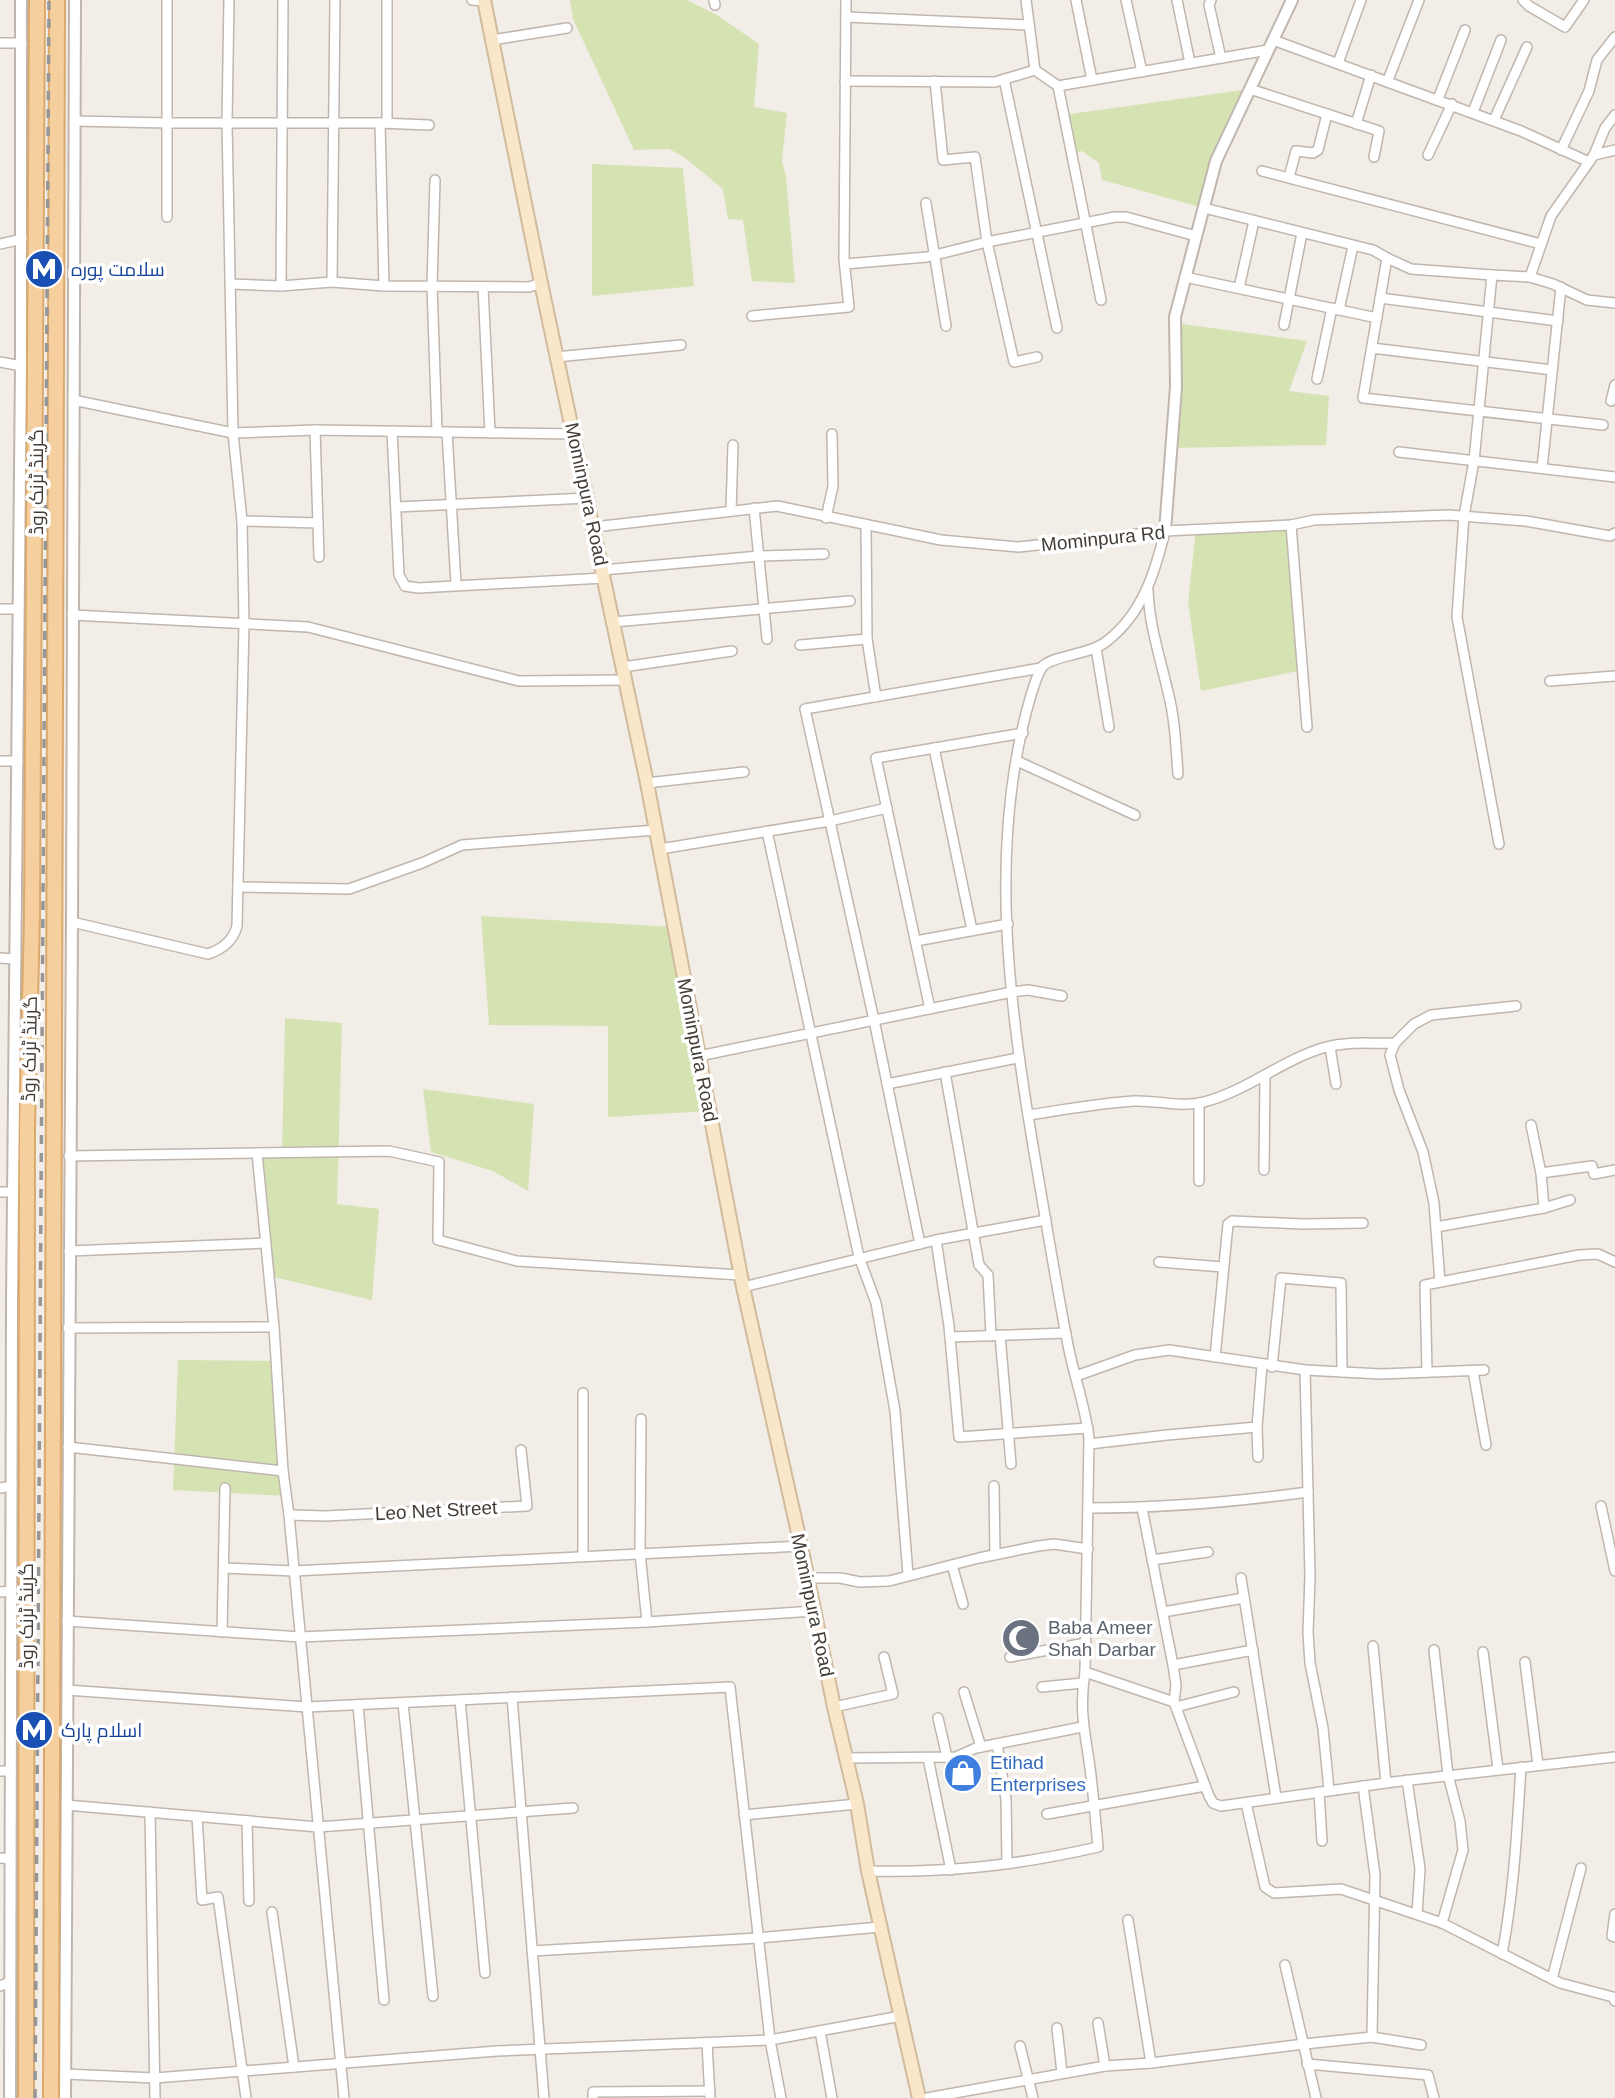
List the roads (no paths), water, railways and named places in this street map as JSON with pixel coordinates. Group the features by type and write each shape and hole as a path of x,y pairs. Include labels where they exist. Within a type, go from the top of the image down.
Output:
{"main road":[{"name":"گرینڈ ٹرنک روڈ","path":"26,2098 20,1129 33,888 37,0"},
{"name":"گرینڈ ٹرنک روڈ","path":"51,2098 57,0"},
{"name":"Mominpura Road","path":"484,0 556,357 647,783 741,1281 801,1546 857,1804 868,1871 919,2098"},
{"path":"20,1129 53,1129"}],"street":[{"path":"10,2098 5,1984 6,1487 20,1302 13,1192 20,1129 14,959 18,761 22,0"},
{"path":"65,2098 75,0"},
{"path":"167,0 167,216"},
{"path":"72,922 208,954 218,951 234,936 238,887 244,624 242,521 233,433 227,122 229,0"},
{"path":"281,286 283,0"},
{"path":"332,282 335,0"},
{"path":"384,286 383,123 387,0"},
{"path":"472,0 484,0"},
{"path":"752,316 849,307 845,264 846,0"},
{"path":"1026,0 1035,70 1058,86 1101,300"},
{"path":"1076,0 1092,80"},
{"path":"1126,0 1142,72"},
{"path":"1177,0 1190,63"},
{"path":"1211,0 1209,5 1220,58"},
{"path":"920,1244 874,1020 805,709 1041,668 1048,663 1096,648 1107,641 1129,618 1148,588 1165,531 1176,387 1175,317 1185,277 1216,161 1292,0"},
{"path":"1338,63 1361,0"},
{"path":"1388,80 1419,0"},
{"path":"1524,1 1565,27 1584,0"},
{"path":"846,17 1029,25"},
{"path":"492,40 567,28"},
{"path":"1438,99 1465,30"},
{"path":"1561,150 1589,91 1597,60 1615,37"},
{"path":"1473,112 1501,40"},
{"path":"0,43 22,43"},
{"path":"1058,86 1220,58 1271,45 1388,80 1493,120 1561,150 1591,159 1615,150"},
{"path":"1493,120 1527,47"},
{"path":"845,81 995,82 1035,70"},
{"path":"1356,124 1371,75"},
{"path":"1004,79 1057,328"},
{"path":"935,81 943,160 975,157 987,242 1014,362 1037,357"},
{"path":"1250,89 1379,131 1374,157"},
{"path":"1428,155 1452,104"},
{"path":"1289,177 1296,151 1313,153 1318,150 1327,114"},
{"path":"1530,276 1550,216 1591,159 1605,128 1615,114"},
{"path":"74,121 429,125"},
{"path":"1262,170 1541,244"},
{"path":"435,180 432,286 437,432"},
{"path":"926,203 946,327"},
{"path":"1204,208 1373,250 1411,269 1530,276 1587,300 1615,303"},
{"path":"845,264 935,255 1085,222 1126,217 1196,236"},
{"path":"1239,288 1254,221"},
{"path":"1284,325 1302,233"},
{"path":"0,244 22,239"},
{"path":"1317,379 1353,246"},
{"path":"1387,258 1363,398 1604,425"},
{"path":"1492,275 1474,461 1464,516 1457,617 1499,844"},
{"path":"1185,277 1377,318"},
{"path":"231,284 281,286 332,282 384,286 529,287 541,283"},
{"path":"483,287 490,432"},
{"path":"1542,468 1561,287"},
{"path":"1380,298 1558,321"},
{"path":"556,357 681,345"},
{"path":"1372,348 1552,370"},
{"path":"0,362 21,366"},
{"path":"1611,401 1615,386"},
{"path":"73,400 233,433 316,430 574,434"},
{"path":"316,430 319,557"},
{"path":"392,431 399,575 401,582 411,588 604,574 759,556 824,554"},
{"path":"447,432 456,584"},
{"path":"826,518 833,486 832,434"},
{"path":"731,511 733,445"},
{"path":"1399,452 1615,477"},
{"path":"20,469 36,468"},
{"path":"397,507 588,498"},
{"name":"Mominpura Rd","path":"594,527 777,506 941,540 1019,547 1165,531 1291,525 1314,520 1464,516 1526,521 1610,536 1615,533"},
{"path":"754,508 767,639"},
{"path":"242,521 318,523"},
{"path":"1291,525 1307,727"},
{"path":"866,526 867,639 876,696"},
{"path":"1148,588 1149,616 1169,694 1178,774"},
{"path":"614,622 850,601"},
{"path":"0,609 18,609"},
{"path":"72,615 308,627 519,681 624,673 732,651"},
{"path":"800,645 867,639"},
{"path":"1096,648 1109,727"},
{"path":"868,1871 951,1870 1007,1864 1098,1847 1082,1727 1081,1698 1086,1643 1088,1428 1086,1409 1066,1334 1018,1058 1008,924 1005,857 1008,805 1031,696 1041,668"},
{"path":"1550,681 1615,676"},
{"path":"930,1009 876,758 1023,733"},
{"path":"934,748 972,930"},
{"path":"0,761 18,761"},
{"path":"1017,761 1135,815"},
{"path":"647,783 744,772"},
{"path":"660,849 830,821 887,808"},
{"path":"238,887 349,888 422,863 462,845 656,830"},
{"path":"767,831 859,1257 876,1303 895,1411 908,1575"},
{"path":"916,941 1008,924"},
{"path":"0,958 14,959"},
{"path":"699,1056 1012,992 1028,990 1062,996"},
{"path":"1440,1282 1434,1203 1423,1152 1399,1090 1390,1055 1395,1043 1414,1024 1431,1015 1516,1006"},
{"path":"1028,1115 1136,1101 1185,1106 1199,1103 1265,1075 1301,1056 1330,1046 1347,1043 1395,1043"},
{"path":"1330,1046 1336,1084"},
{"path":"887,1084 1018,1058"},
{"path":"945,1072 979,1265 988,1275 1012,1464"},
{"path":"1264,1170 1265,1075"},
{"path":"1199,1103 1199,1181"},
{"path":"1531,1125 1541,1173 1544,1208"},
{"path":"69,1156 389,1151 439,1162 438,1240 517,1261 741,1281 1046,1220"},
{"path":"257,1153 274,1327 283,1471 295,1571 344,2098"},
{"path":"1541,1173 1592,1166 1594,1174 1615,1170"},
{"path":"0,1192 13,1192"},
{"path":"1436,1227 1544,1208 1570,1200"},
{"path":"1215,1357 1228,1224 1232,1221 1363,1223"},
{"path":"936,1240 950,1337 959,1437 1088,1428"},
{"path":"69,1251 266,1242"},
{"path":"1427,1372 1425,1285 1579,1255 1598,1254 1615,1262"},
{"path":"1158,1262 1223,1267"},
{"path":"1272,1367 1280,1278 1340,1283 1342,1372"},
{"path":"0,1302 20,1302"},
{"path":"68,1328 274,1327"},
{"path":"950,1337 1066,1334"},
{"path":"1076,1376 1135,1355 1170,1350 1305,1370 1484,1370"},
{"path":"1258,1457 1257,1427 1262,1365"},
{"path":"1305,1370 1310,1565 1308,1633 1329,1790"},
{"path":"1473,1371 1486,1445"},
{"path":"583,1393 583,1556"},
{"path":"641,1419 640,1553 647,1622"},
{"path":"1089,1444 1257,1427"},
{"path":"68,1447 283,1471"},
{"name":"Leo Net Street","path":"289,1515 325,1516 527,1506 521,1450"},
{"path":"994,1486 995,1554"},
{"path":"222,1632 225,1488"},
{"path":"1088,1508 1142,1508 1243,1501 1308,1492"},
{"path":"1601,1506 1615,1571"},
{"path":"1142,1508 1173,1665 1175,1704 1213,1803 1221,1806 1407,1780 1615,1757"},
{"path":"807,1578 889,1581 995,1554 1054,1544 1088,1549"},
{"path":"224,1568 295,1571 801,1546"},
{"path":"1152,1560 1208,1552"},
{"path":"952,1565 962,1604"},
{"path":"1241,1578 1276,1797"},
{"path":"1163,1612 1244,1598"},
{"path":"67,1621 300,1637 647,1622 814,1611"},
{"path":"1010,1657 1086,1643"},
{"path":"1373,1646 1386,1783"},
{"path":"1173,1665 1253,1650"},
{"path":"1434,1650 1448,1775 1460,1821 1462,1850 1442,1923"},
{"path":"1483,1652 1497,1769"},
{"path":"834,1707 893,1694 884,1657"},
{"path":"1525,1662 1538,1765"},
{"path":"1085,1672 1175,1704 1234,1692"},
{"path":"1042,1687 1083,1683"},
{"path":"67,1690 307,1707 730,1687 770,2040 781,2098"},
{"path":"964,1692 981,1747"},
{"path":"512,1697 544,2098"},
{"path":"460,1700 485,1973"},
{"path":"402,1703 433,1996"},
{"path":"358,1705 384,2000"},
{"path":"938,1718 947,1757"},
{"path":"846,1758 956,1757 981,1747 1082,1727"},
{"path":"997,1744 1006,1798 1007,1864"},
{"path":"928,1758 951,1870"},
{"path":"1502,1954 1516,1850 1521,1767"},
{"path":"1407,1780 1420,1869 1417,1914"},
{"path":"1363,1786 1373,1849 1372,2037"},
{"path":"1047,1814 1205,1787"},
{"path":"1319,1792 1322,1841"},
{"path":"1246,1803 1265,1887 1269,1891 1274,1893 1341,1889 1442,1923 1552,1979 1613,1997 1615,2001"},
{"path":"744,1815 857,1804"},
{"path":"66,1805 318,1827 573,1808"},
{"path":"150,1812 155,2098"},
{"path":"197,1816 202,1900 218,1897 246,2098"},
{"path":"247,1821 249,1901"},
{"path":"1552,1979 1581,1868"},
{"path":"272,1912 294,2067"},
{"path":"1615,1913 1612,1936 1615,1937"},
{"path":"1128,1920 1151,2063"},
{"path":"532,1951 758,1938 880,1927"},
{"path":"1285,1965 1316,2098"},
{"path":"65,2074 155,2078 540,2049 770,2040 901,2016"},
{"path":"1098,2023 1105,2066"},
{"path":"1057,2028 1062,2073"},
{"path":"820,2031 832,2098"},
{"path":"926,2098 1105,2066 1304,2044 1372,2037 1421,2045"},
{"path":"593,2098 593,2092 710,2095 707,2043"},
{"path":"1020,2046 1033,2098"},
{"path":"1307,2064 1428,2075 1434,2098"}],"railway":[{"path":"35,2098 49,0"}],"place":[{"name":"سلامت پورہ","path":"44,269"},
{"name":"Baba Ameer Shah Darbar","path":"1021,1638"},
{"name":"اسلام پارک","path":"34,1730"},
{"name":"Etihad Enterprises","path":"963,1773"}]}
